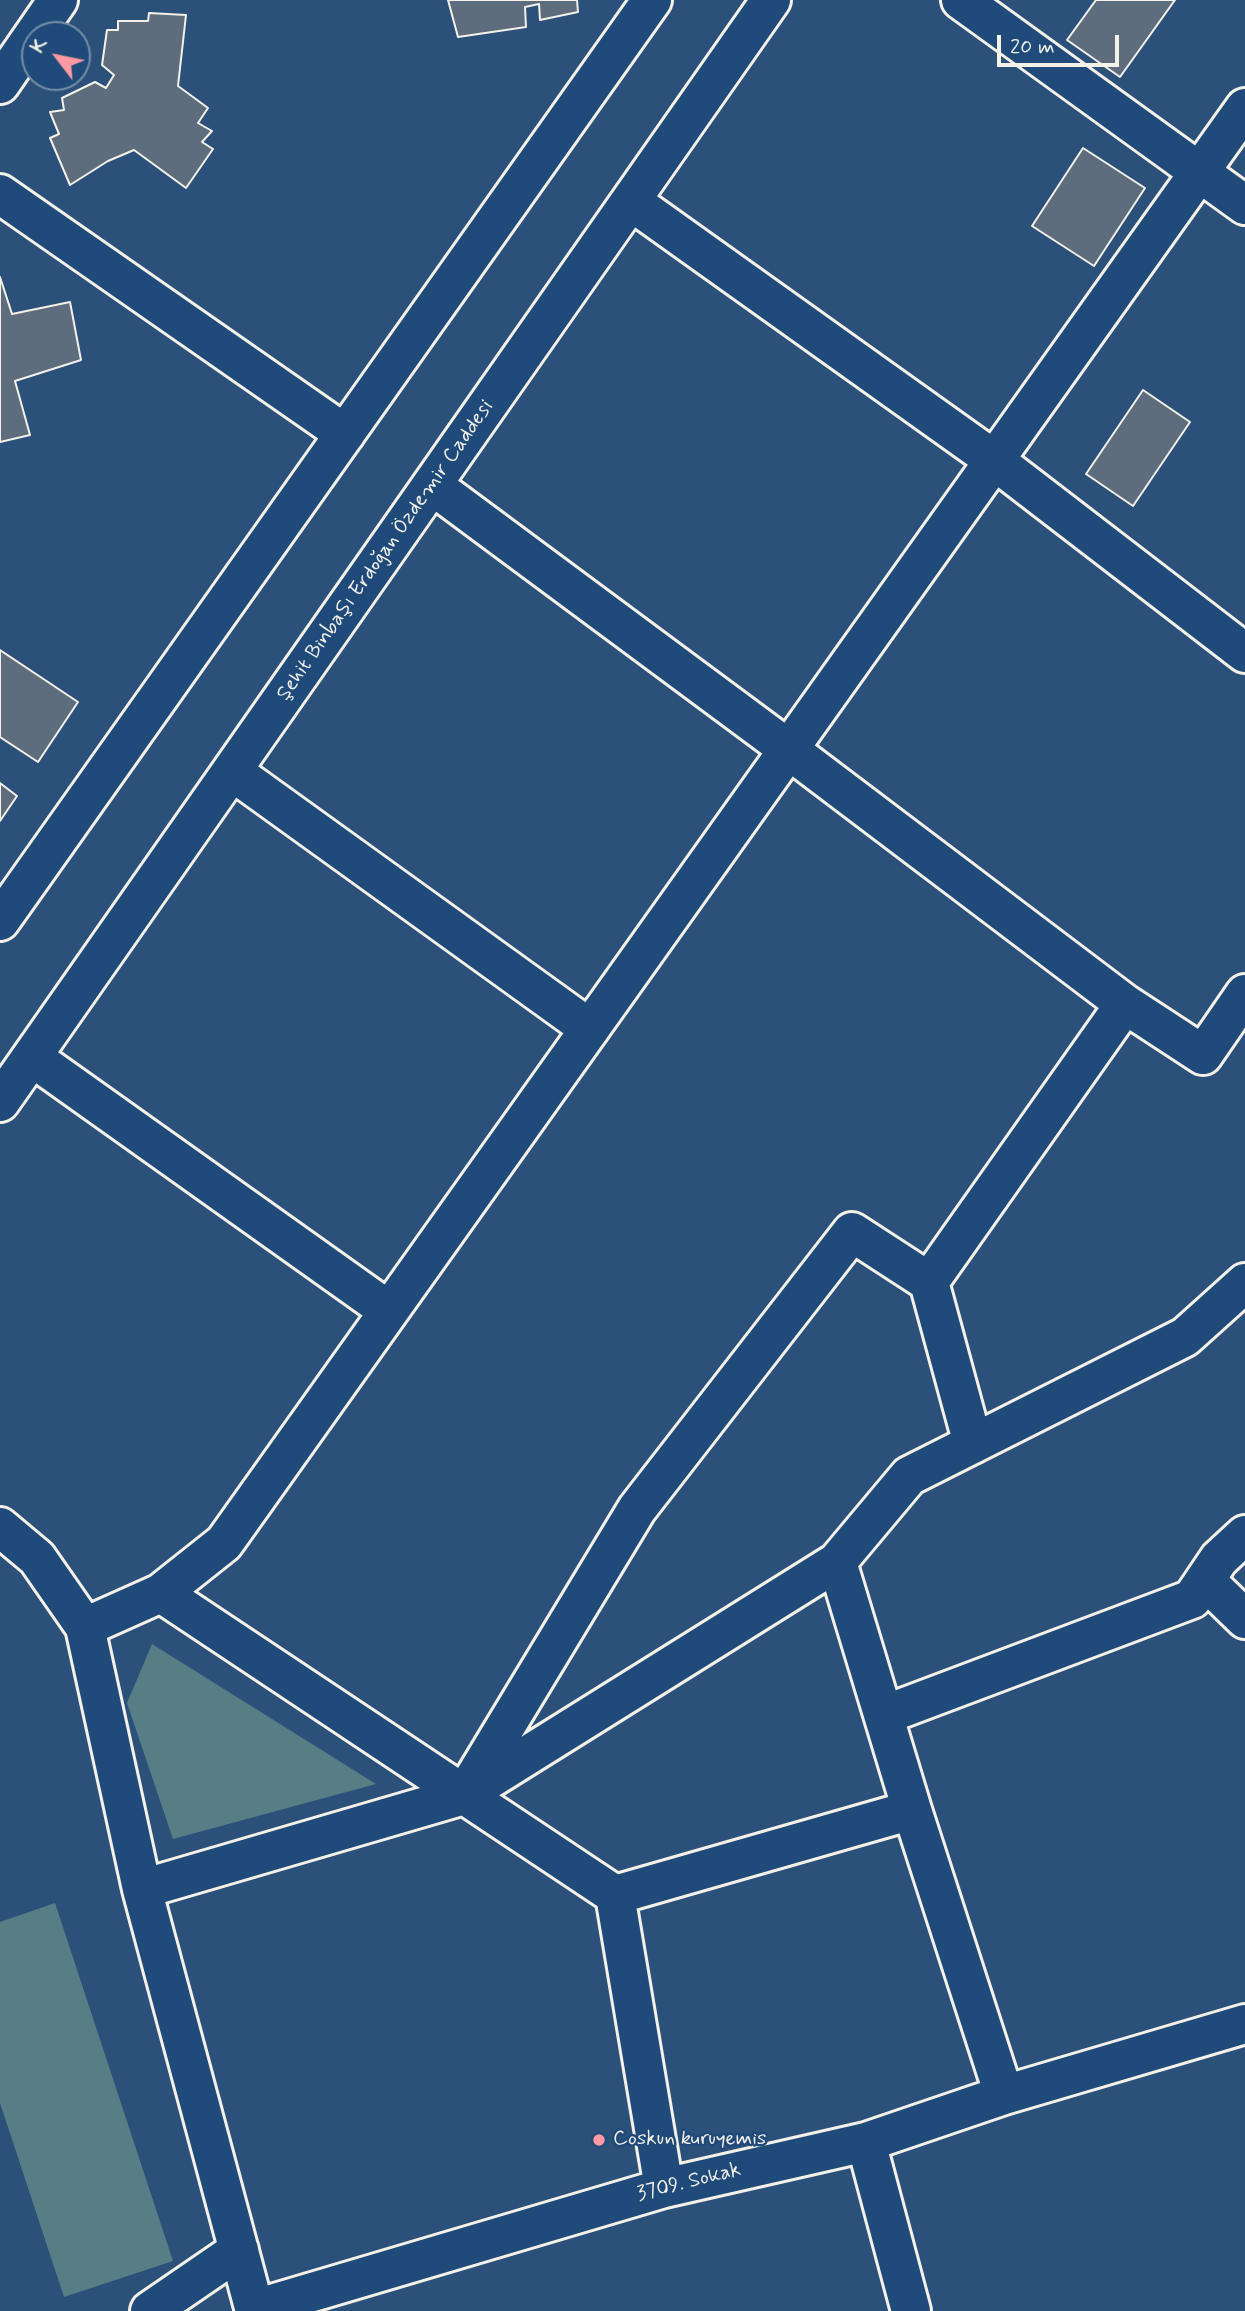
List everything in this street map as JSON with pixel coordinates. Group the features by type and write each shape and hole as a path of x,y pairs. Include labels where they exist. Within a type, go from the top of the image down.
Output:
{"street":[{"path":"0,84 58,0"},
{"path":"0,921 652,0"},
{"name":"Şehit Binbaşı Erdoğan Özdemir Caddesi","path":"0,1102 771,0"},
{"path":"961,0 1245,205"},
{"path":"85,1627 161,1593 224,1543 1245,108"},
{"path":"0,194 345,435"},
{"path":"631,201 994,460 1245,653"},
{"path":"432,485 1125,1004 1203,1055 1245,994"},
{"path":"232,771 590,1028"},
{"path":"929,1282 1125,1004"},
{"path":"32,1057 388,1311"},
{"path":"464,1795 638,1509 852,1231 929,1282 973,1444"},
{"path":"142,1889 464,1795 837,1562 909,1476 1185,1337 1245,1283"},
{"path":"0,1527 37,1558 85,1627 142,1889 255,2310"},
{"path":"884,1715 1192,1599 1219,1559 1245,1535"},
{"path":"837,1562 912,1810 1004,2095"},
{"path":"1205,1580 1245,1619"},
{"path":"161,1593 615,1895 664,2188"},
{"path":"615,1895 912,1810"},
{"name":"3709. Sokak","path":"255,2310 664,2188 866,2142 1004,2095 1245,2024"},
{"path":"866,2142 911,2311"},
{"path":"150,2311 239,2250"}],"green space":[{"path":"152,1644 376,1784 173,1839 127,1703"},
{"path":"55,1903 173,2261 64,2297 0,2103 0,1922"}],"building":[{"path":"448,0 577,0 578,12 540,20 539,4 525,7 526,27 458,37"},
{"path":"1096,0 1175,0 1120,77 1067,40"},
{"path":"149,13 186,15 178,86 208,108 198,123 212,131 202,142 213,149 186,188 134,150 108,161 70,185 50,138 59,134 50,112 64,110 62,98 76,91 91,91 91,84 95,82 106,88 114,75 102,65 107,30 118,30 118,21 148,21"},
{"path":"1083,148 1145,188 1094,266 1032,226"},
{"path":"0,277 12,314 70,302 81,360 15,381 30,435 0,442"},
{"path":"1143,390 1190,422 1133,506 1086,474"},
{"path":"0,650 78,702 38,762 0,737"},
{"path":"0,783 17,796 0,821"}],"place":[{"name":"Coskun kuruyemis","path":"599,2140"}]}
